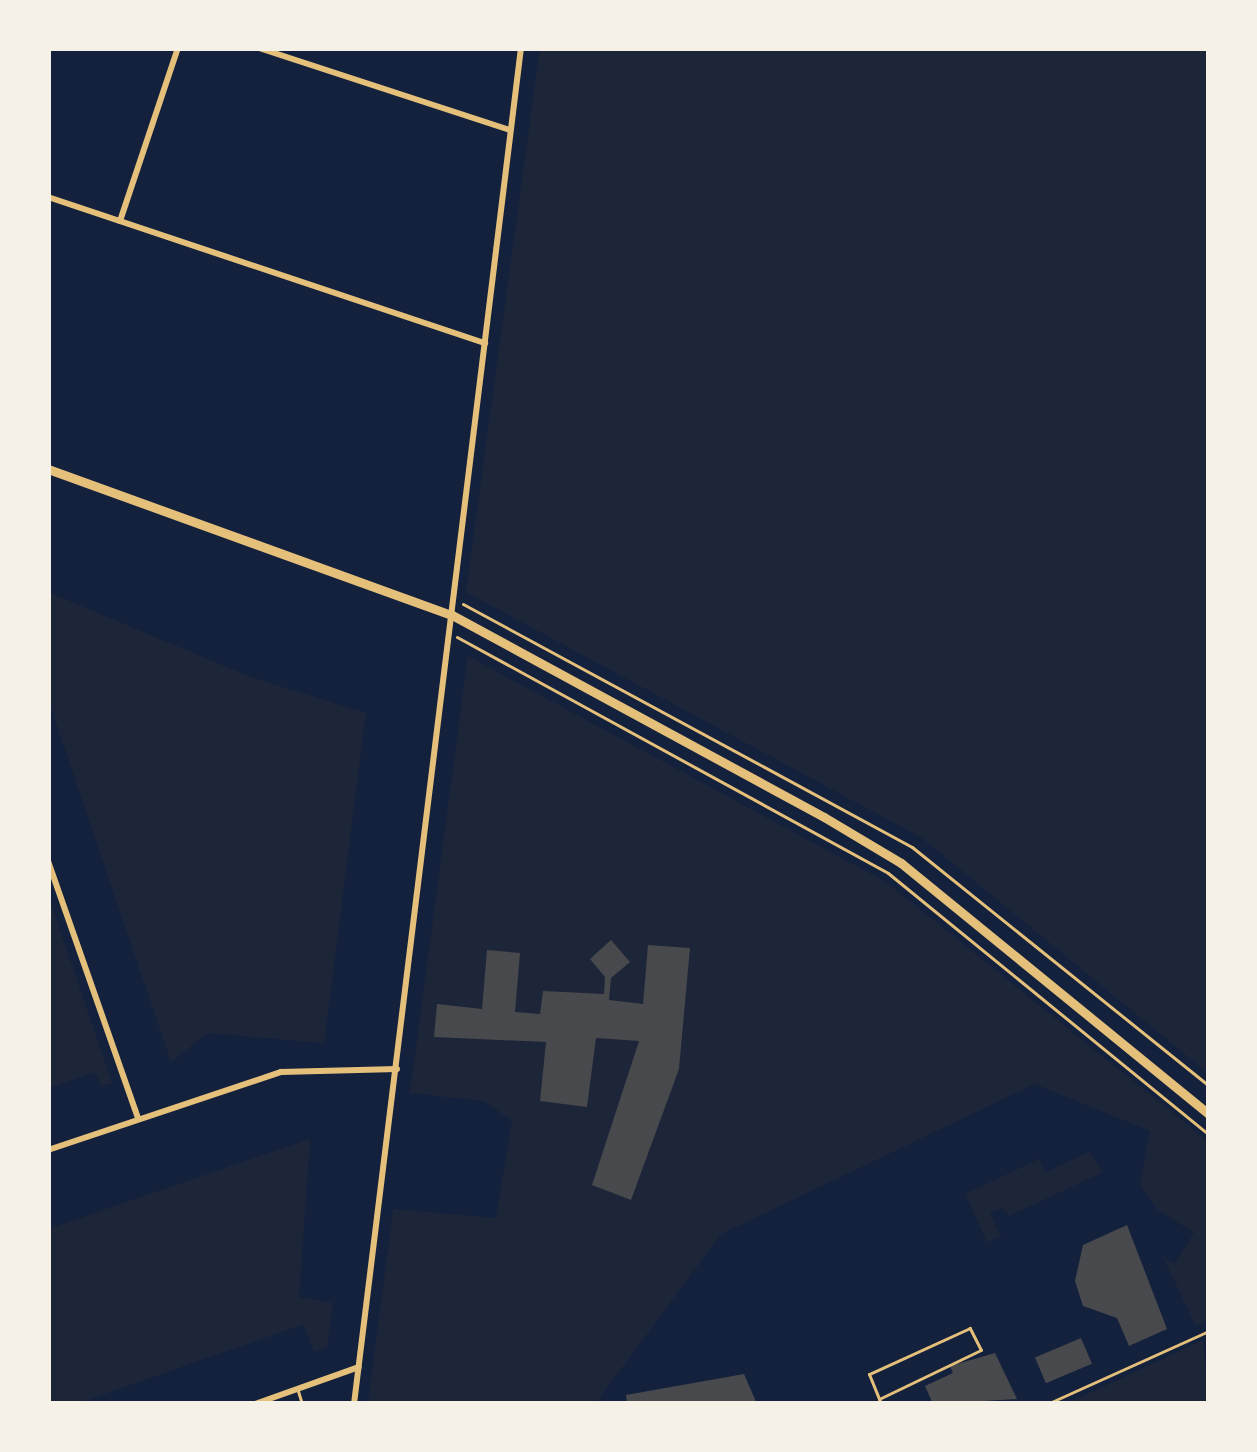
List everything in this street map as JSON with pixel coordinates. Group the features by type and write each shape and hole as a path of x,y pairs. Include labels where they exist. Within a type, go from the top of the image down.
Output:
{"main road":[{"path":"48,469 452,615 901,863 1209,1114"}],"street":[{"path":"120,221 178,48"},
{"path":"259,48 510,130"},
{"path":"354,1404 521,48"},
{"path":"48,197 484,343"},
{"path":"48,862 138,1118"},
{"path":"48,1150 312,1066 397,1069"},
{"path":"255,1404 359,1367"}],"lane":[{"path":"970,1328 981,1350 880,1402 869,1374 970,1328"},
{"path":"1047,1404 1209,1331"},
{"path":"297,1389 302,1404"}],"path":[{"path":"450,633 888,873 1209,1135"}],"shaded area":[{"path":"540,48 1209,48 1209,1074 922,838 466,592"},
{"path":"48,592 248,676 366,713 324,1043 208,1033 171,1062 48,699"},
{"path":"468,656 886,882 1209,1142 1209,1318 1196,1326 1163,1257 1174,1264 1194,1233 1157,1209 1140,1185 1150,1131 1035,1084 721,1234 595,1404 368,1404 393,1209 496,1218 512,1120 483,1101 410,1093"},
{"path":"48,895 112,1083 101,1086 95,1072 48,1088"},
{"path":"310,1139 299,1297 333,1303 327,1348 314,1352 304,1324 76,1404 48,1404 48,1229"},
{"path":"1089,1152 1103,1172 1009,1216 1002,1208 990,1213 1001,1237 987,1242 965,1194 1039,1159 1045,1172"},
{"path":"1203,1340 1209,1404 1066,1404"}],"building":[{"path":"611,940 630,962 611,978 609,1000 643,1004 648,945 690,948 679,1069 631,1200 592,1185 639,1041 596,1038 587,1107 540,1101 546,1042 434,1037 437,1004 482,1009 487,950 520,953 515,1012 540,1014 543,991 604,994 605,977 590,959"},
{"path":"1127,1225 1167,1329 1129,1346 1117,1318 1083,1306 1075,1281 1083,1245"},
{"path":"1081,1338 1092,1364 1046,1383 1035,1358"},
{"path":"995,1353 1017,1399 933,1404 925,1386 953,1373 950,1366"},
{"path":"744,1374 757,1404 627,1404 626,1395"}]}
